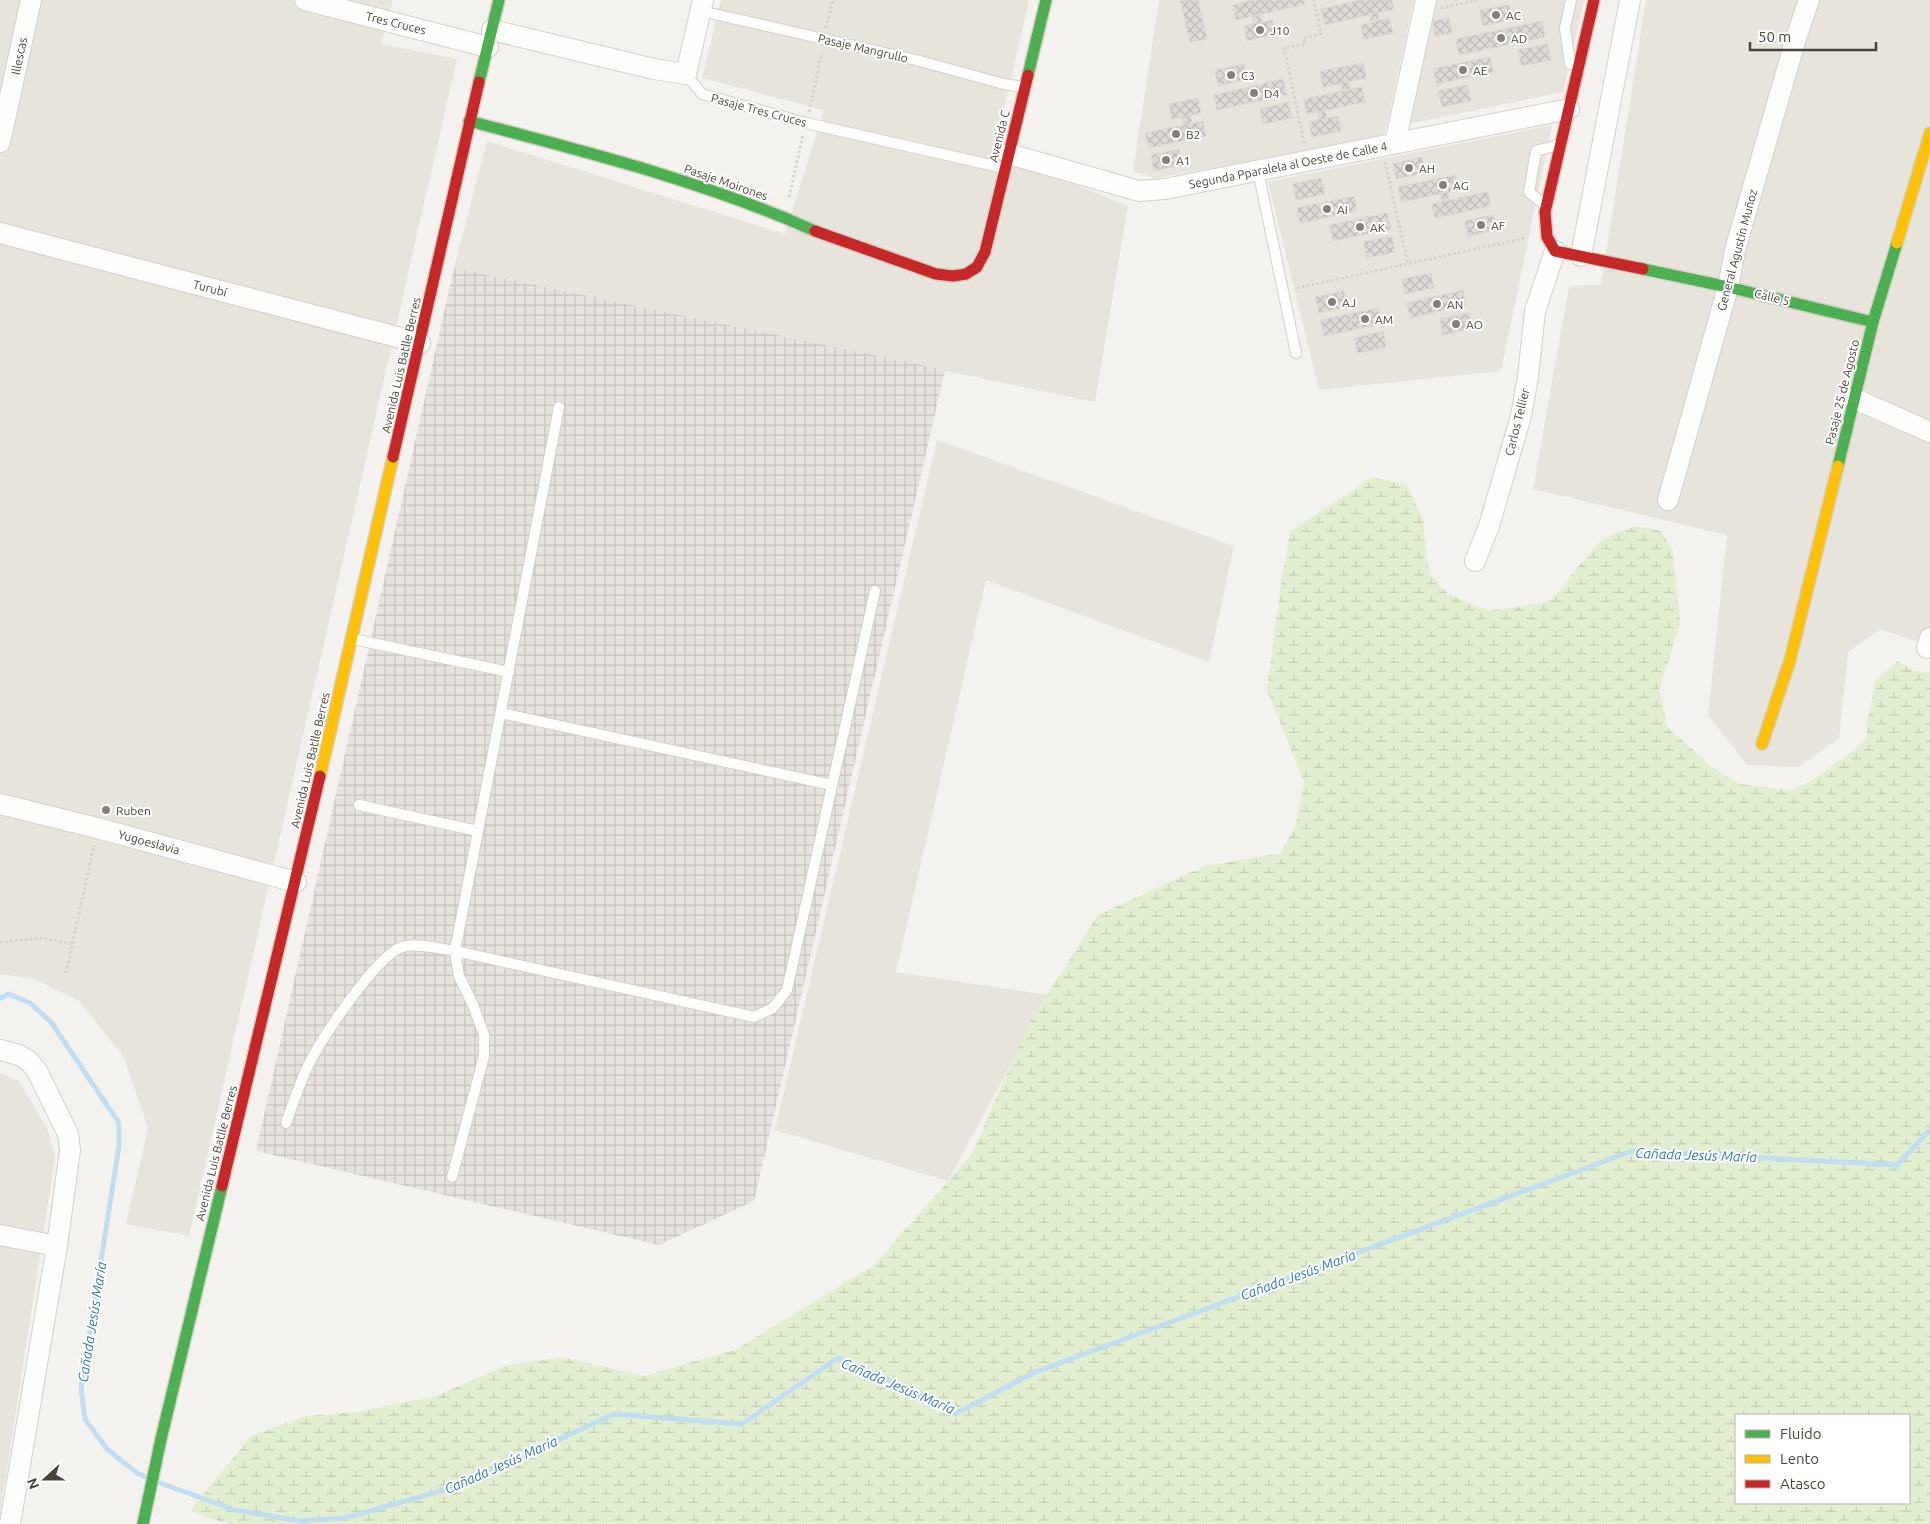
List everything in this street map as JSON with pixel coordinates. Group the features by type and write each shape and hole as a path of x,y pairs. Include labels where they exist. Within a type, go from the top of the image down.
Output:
{"street":[{"name":"Illescas","path":"0,142 31,0"},
{"name":"Tres Cruces","path":"305,0 490,38"},
{"name":"Avenida Luis Batlle Berres","path":"143,1524 161,1439 296,882 469,121 499,0"},
{"name":"Avenida C","path":"970,274 981,265 983,258 1046,0"},
{"name":"Carlos Tellier","path":"1475,561 1489,526 1521,416 1528,376 1535,311 1544,280 1551,242 1545,226 1546,206 1594,0"},
{"path":"1551,242 1581,256 1630,0"},
{"name":"General Agustín Muñoz","path":"1668,500 1728,287 1735,250 1796,38 1809,0"},
{"path":"490,38 686,74 702,5"},
{"path":"1388,145 1425,6"},
{"name":"Segunda Pparalela al Oeste de Calle 4","path":"1007,161 1139,191 1166,190 1569,109"},
{"name":"Pasaje Moirones","path":"469,121 599,155 733,197 819,233 936,274 954,276 970,274"},
{"name":"Pasaje 25 de Agosto","path":"1762,744 1790,660 1874,322 1930,133"},
{"name":"Turubí","path":"0,233 420,343"},
{"name":"Calle 5","path":"1581,256 1728,287 1874,322"},
{"path":"1855,399 1930,432"},
{"name":"Yugoeslavia","path":"0,804 98,828 296,882"},
{"path":"0,1050 19,1055 29,1061 37,1071 68,1134 70,1150 57,1246 10,1524"},
{"path":"0,1234 57,1246"}],"lane":[{"path":"1571,0 1565,28 1571,67 1578,68"},
{"name":"Pasaje Mangrullo","path":"702,5 1004,84 1026,87"},
{"name":"Pasaje Tres Cruces","path":"686,74 702,94 806,123 1007,161"},
{"path":"1546,206 1529,192 1536,151 1560,144"},
{"path":"1258,171 1296,353"},
{"path":"452,1176 484,1056 484,1035 473,1005 459,976 456,951 559,407"},
{"path":"286,1123 312,1058 327,1034 371,972 387,955 403,946 419,946 456,951 754,1017 773,1008 787,990 875,591"},
{"path":"352,638 509,672"},
{"path":"501,713 832,785"},
{"path":"359,805 478,831"}],"path":[{"path":"1308,161 1284,48 1305,44 1304,38 1321,34 1314,0"},
{"path":"1425,6 1478,0"},
{"path":"1388,145 1408,264"},
{"path":"1297,288 1408,264 1551,242"},
{"path":"66,974 98,828"},
{"path":"0,942 42,938 72,944"}],"shaded area":[{"path":"0,0 393,0 381,44 457,59 189,1236 126,1224 148,1128 124,1057 79,1001 34,979 0,974"},
{"path":"721,0 1029,0 994,152 1128,206 1095,402 454,268 487,141 785,234 824,110 702,78"},
{"path":"1159,0 1414,0 1384,137 1156,178 1133,171"},
{"path":"1437,0 1584,0 1563,92 1408,124"},
{"path":"1646,0 1930,0 1930,646 1881,629 1848,652 1839,739 1798,767 1747,765 1708,715 1727,535 1533,489 1569,286 1601,285"},
{"path":"1552,125 1501,371 1319,390 1268,182"},
{"path":"454,268 945,370 754,1201 659,1245 256,1151"},
{"path":"937,440 1234,546 1209,662 986,580 896,972 1048,995 948,1181 775,1130"},
{"path":"0,1073 19,1081 48,1130 55,1158 0,1514"}],"green space":[{"path":"1372,477 1407,485 1423,519 1429,573 1448,594 1489,611 1547,602 1563,588 1571,575 1601,541 1615,533 1636,526 1661,531 1673,551 1680,624 1659,690 1668,728 1712,767 1739,784 1791,790 1814,779 1853,751 1867,738 1867,723 1876,680 1898,661 1915,671 1930,673 1930,1524 229,1524 190,1511 251,1436 305,1416 357,1412 436,1396 505,1366 562,1357 644,1376 737,1349 874,1265 972,1154 1028,1025 1098,915 1205,866 1281,853 1296,824 1304,782 1267,690 1290,532"}],"building":[{"path":"1180,0 1198,0 1207,39 1190,42"},
{"path":"1253,0 1304,0 1305,4 1236,20 1233,5"},
{"path":"1361,0 1392,0 1394,9 1325,25 1321,9"},
{"name":"AC","path":"1509,5 1512,20 1483,26 1480,10"},
{"path":"1378,13 1379,20 1371,22 1369,14"},
{"path":"1260,14 1262,22 1254,24 1252,16"},
{"path":"1389,18 1393,33 1364,39 1361,25"},
{"path":"1449,18 1452,33 1435,36 1433,21"},
{"name":"J10","path":"1272,20 1276,34 1247,41 1244,26"},
{"name":"AD","path":"1542,21 1545,37 1459,55 1456,39"},
{"path":"1547,44 1551,60 1521,66 1518,50"},
{"name":"AE","path":"1490,57 1493,72 1437,84 1433,69"},
{"path":"1363,63 1366,78 1323,87 1320,71"},
{"name":"C3","path":"1244,64 1247,79 1218,86 1215,70"},
{"name":"D4","path":"1283,79 1287,95 1217,110 1214,95"},
{"path":"1349,82 1350,90 1342,91 1341,83"},
{"name":"AE","path":"1467,85 1471,101 1442,107 1438,91"},
{"path":"1362,87 1365,102 1307,114 1304,99"},
{"name":"B2","path":"1198,98 1201,113 1172,119 1169,104"},
{"name":"D4","path":"1288,102 1292,118 1263,124 1260,109"},
{"path":"1325,110 1327,118 1319,120 1317,112"},
{"path":"1190,115 1192,123 1184,125 1182,117"},
{"path":"1338,116 1341,131 1312,137 1309,122"},
{"name":"B2","path":"1203,121 1206,136 1149,148 1145,133"},
{"name":"A1","path":"1179,149 1182,165 1154,171 1151,155"},
{"name":"AH","path":"1422,157 1425,173 1396,179 1393,164"},
{"name":"AG","path":"1455,175 1458,190 1430,196 1427,181"},
{"name":"AI","path":"1321,178 1325,194 1296,200 1293,184"},
{"name":"AH","path":"1427,181 1430,196 1401,202 1398,187"},
{"path":"1448,192 1449,200 1442,202 1440,193"},
{"name":"AF","path":"1488,192 1491,206 1463,212 1460,198"},
{"name":"AI","path":"1354,196 1357,211 1300,223 1297,208"},
{"name":"AG","path":"1460,198 1463,212 1435,218 1432,204"},
{"name":"AK","path":"1387,213 1391,229 1333,241 1330,225"},
{"name":"AF","path":"1493,215 1496,230 1468,236 1465,221"},
{"name":"AK","path":"1392,236 1395,252 1367,258 1364,242"},
{"name":"AN","path":"1431,273 1434,288 1405,294 1402,279"},
{"name":"AN","path":"1463,290 1466,305 1410,318 1407,303"},
{"name":"AJ","path":"1344,291 1348,307 1319,313 1315,297"},
{"name":"AM","path":"1378,308 1381,324 1353,330 1349,314"},
{"name":"AO","path":"1469,313 1472,328 1443,335 1440,319"},
{"name":"AJ","path":"1349,314 1353,330 1324,336 1321,320"},
{"name":"AM","path":"1383,331 1386,347 1358,353 1354,338"}],"waterway":[{"name":"Cañada Jesús María","path":"0,998 9,994 30,1003 51,1022 119,1123 119,1146 81,1388 85,1419 107,1449 137,1473 146,1477"},
{"name":"Cañada Jesús María","path":"160,1483 235,1510 300,1521 345,1518 458,1486 614,1414 742,1424 838,1358 924,1395 955,1414 1033,1373 1632,1151 1897,1165 1930,1130"}],"traffic: fast":[{"path":"479,82 499,0"},
{"path":"1028,75 1046,0"},
{"path":"469,121 601,156 688,182 773,213 815,231"},
{"path":"1838,466 1873,322 1897,243"},
{"path":"1643,269 1728,287 1873,322"},
{"path":"143,1524 161,1439 222,1186"}],"traffic: slow":[{"path":"1897,243 1930,133"},
{"path":"320,776 393,457"},
{"path":"1762,744 1790,660 1838,466"}],"traffic: jam":[{"path":"1594,0 1545,212 1547,237 1555,251 1643,269"},
{"path":"815,231 936,274 953,276 966,274 977,267 985,252 1028,75"},
{"path":"393,457 479,82"},
{"path":"222,1186 320,776"}],"place":[{"name":"AC","path":"1496,15"},
{"name":"J10","path":"1260,30"},
{"name":"AD","path":"1501,38"},
{"name":"AE","path":"1463,70"},
{"name":"C3","path":"1231,75"},
{"name":"D4","path":"1254,93"},
{"name":"B2","path":"1176,134"},
{"name":"A1","path":"1166,160"},
{"name":"AH","path":"1409,168"},
{"name":"AG","path":"1443,185"},
{"name":"AI","path":"1327,209"},
{"name":"AF","path":"1481,225"},
{"name":"AK","path":"1360,227"},
{"name":"AJ","path":"1332,302"},
{"name":"AN","path":"1437,304"},
{"name":"AM","path":"1365,319"},
{"name":"AO","path":"1456,324"},
{"name":"Ruben","path":"106,810"}]}
